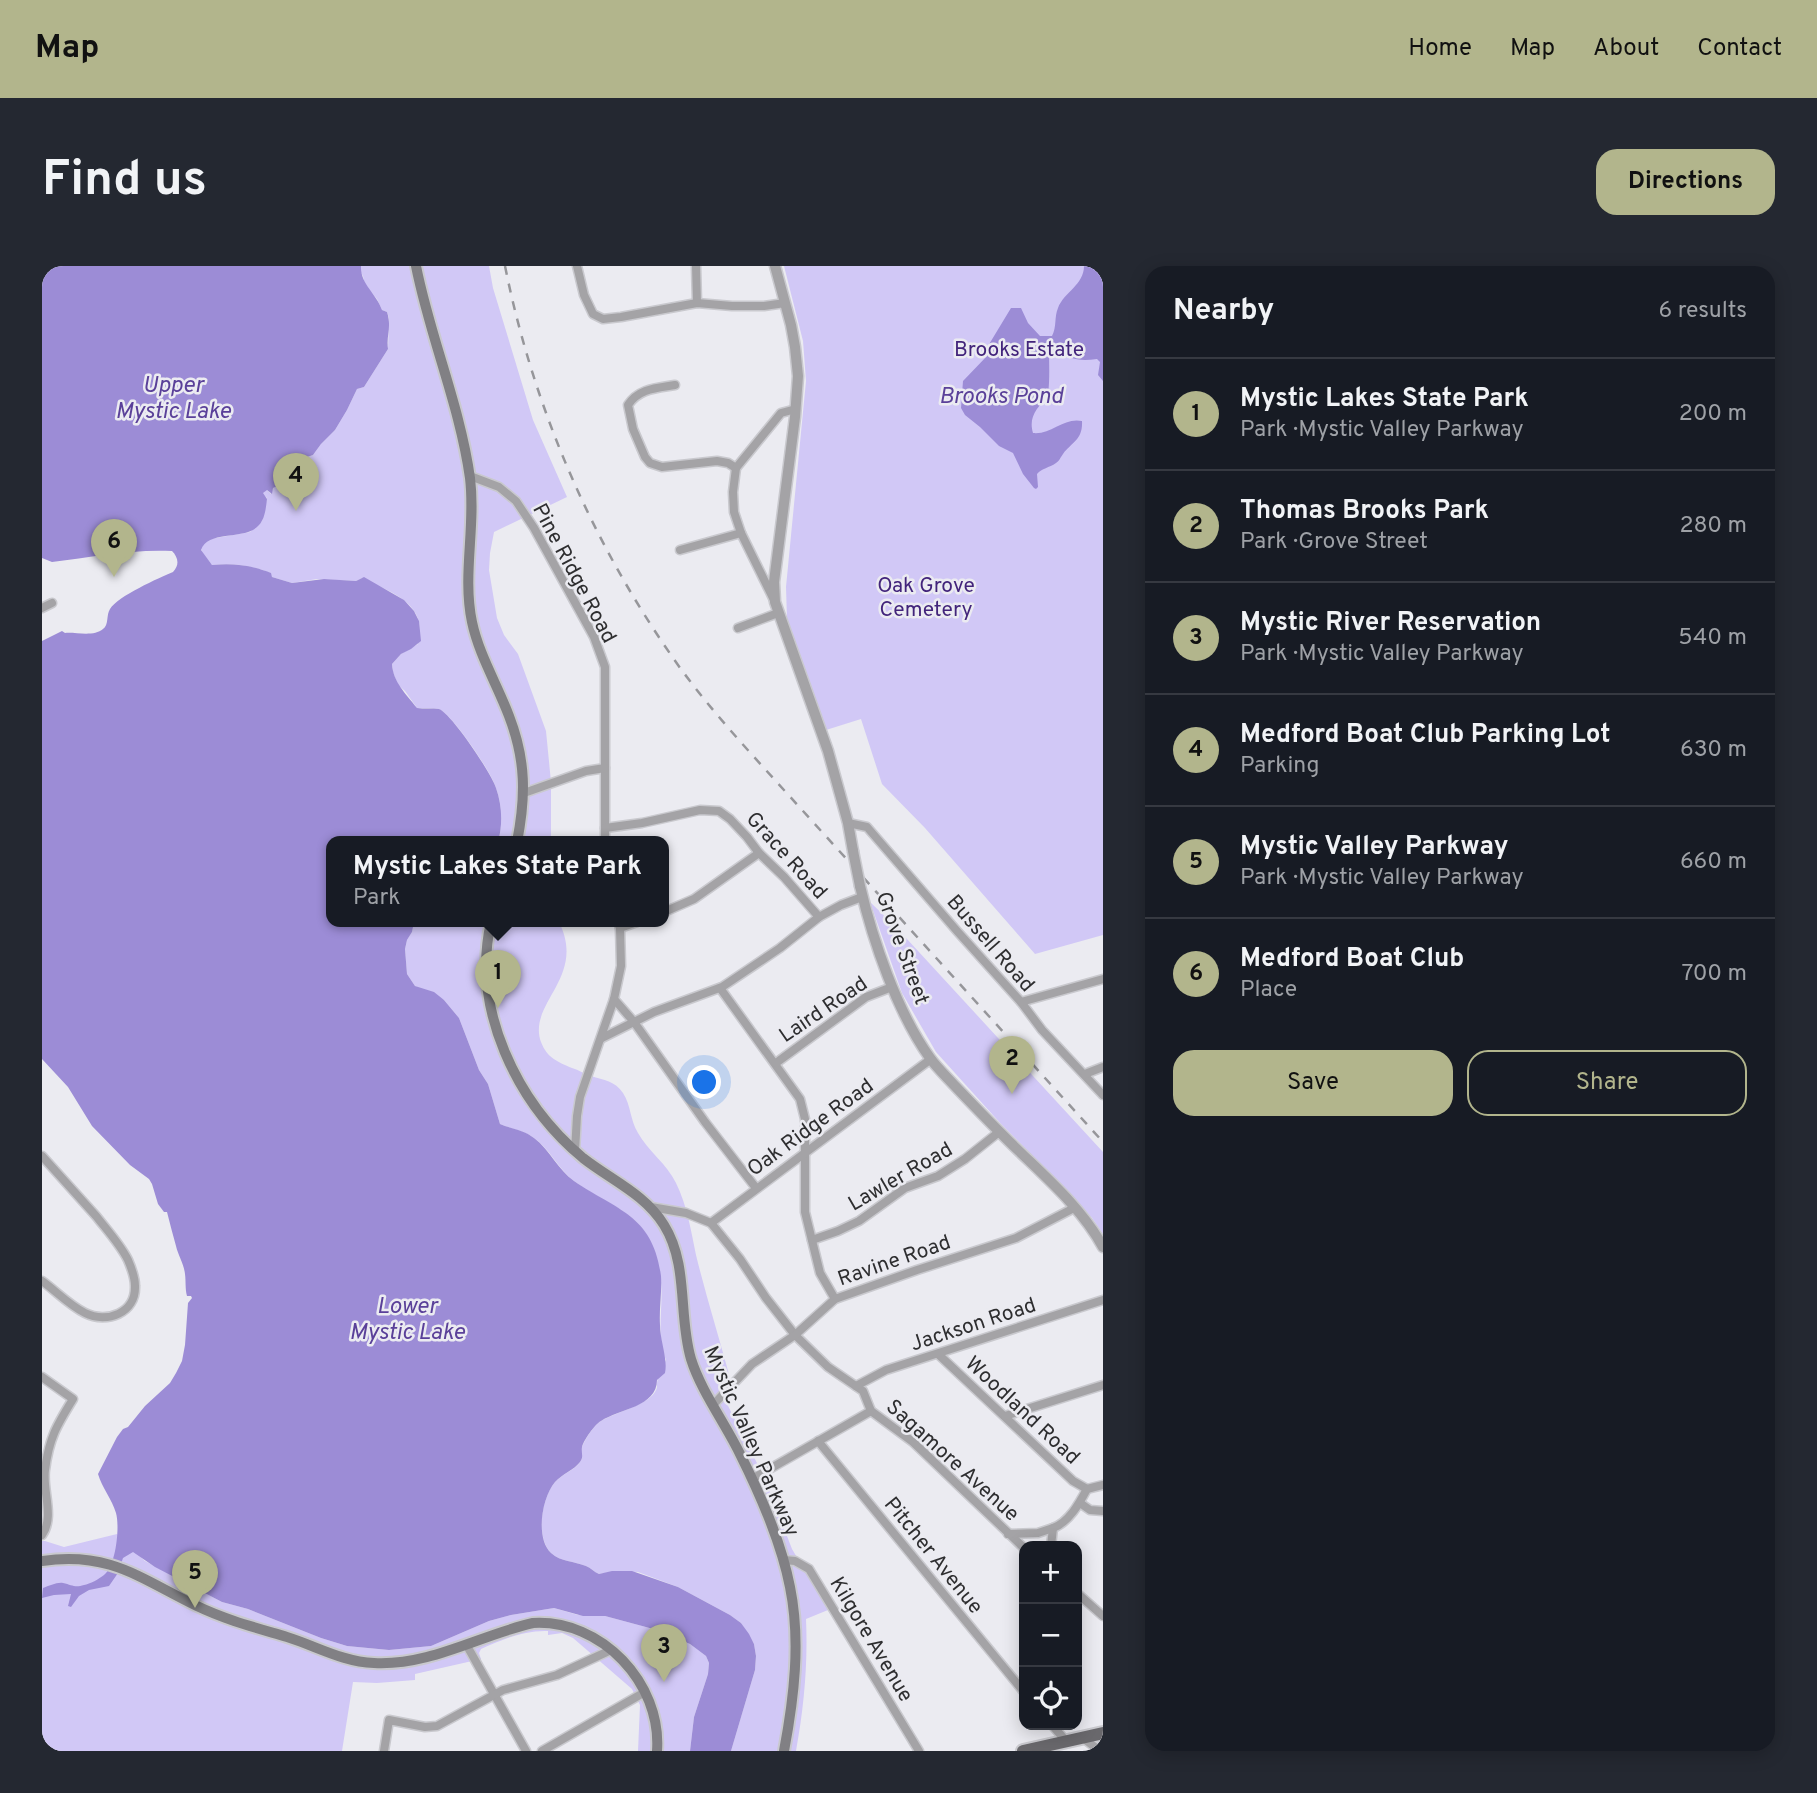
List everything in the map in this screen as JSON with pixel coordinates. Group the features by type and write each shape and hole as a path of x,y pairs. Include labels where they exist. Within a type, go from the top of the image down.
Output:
{"main road":[{"path":"416,266 470,476 472,523 468,589 472,621 480,648 515,733 522,764 524,793 518,836"},
{"name":"Mystic Valley Parkway","path":"490,927 487,946 488,986 494,1020 517,1078 551,1128 575,1151 651,1207 665,1226 674,1247 688,1346 695,1372 752,1479 784,1560 793,1605 795,1643 793,1688 784,1751"},
{"path":"42,1561 79,1559 123,1568 213,1614 343,1658 372,1663 422,1658 525,1625 543,1623 573,1628 611,1650 629,1668 645,1692 652,1709 657,1751"},
{"path":"1023,1751 1103,1733"}],"street":[{"path":"577,266 584,295 593,314 603,319 697,303 732,306 785,303"},
{"path":"696,266 697,303"},
{"name":"Grove Street","path":"775,266 791,325 797,361 796,409 774,582 777,608"},
{"path":"675,385 643,391 628,405 633,429 645,457 650,463 662,467 717,461 736,468 781,413 796,409"},
{"name":"Grove Street","path":"736,468 734,512 741,533 777,608 824,739 848,823 862,897 892,987 931,1059 999,1132 1057,1188 1103,1247"},
{"name":"Pine Ridge Road","path":"470,476 499,487 516,501 534,528 594,637 605,667 605,836"},
{"path":"680,550 741,533"},
{"path":"42,608 52,603"},
{"path":"738,628 777,608"},
{"path":"524,793 586,771 605,768"},
{"name":"Grace Road","path":"605,828 701,810 719,811 747,837 819,917"},
{"name":"Bussell Road","path":"848,823 867,827 1021,1002 1042,1030 1103,1095"},
{"path":"669,910 694,899 759,853"},
{"path":"602,1038 654,1012 720,988 780,948 819,917 862,897"},
{"path":"575,1151 580,1097 602,1038 621,966 619,927"},
{"path":"1021,1002 1103,979"},
{"name":"Laird Road","path":"776,1063 866,997 892,987"},
{"path":"720,988 776,1063 804,1108 805,1212 820,1273 835,1299"},
{"path":"614,999 634,1022 756,1188"},
{"name":"Oak Ridge Road","path":"711,1223 931,1059"},
{"path":"1085,1074 1103,1067"},
{"name":"Lawler Road","path":"812,1240 859,1221 905,1188 938,1176 999,1132"},
{"path":"42,1156 113,1236 127,1259 135,1285 128,1308 119,1315 108,1318 86,1314 42,1281"},
{"path":"651,1207 686,1213 711,1223"},
{"name":"Ravine Road","path":"713,1405 752,1364 795,1335 835,1299 1016,1238 1074,1208"},
{"name":"Sagamore Avenue","path":"711,1223 795,1335 828,1367 863,1391 871,1411 913,1442 1019,1544"},
{"name":"Jackson Road","path":"856,1386 886,1370 1103,1300"},
{"name":"Woodland Road","path":"938,1354 1073,1481 1087,1489"},
{"path":"42,1377 73,1399 52,1434 44,1467 48,1520 42,1535"},
{"path":"1005,1416 1103,1385"},
{"path":"752,1479 871,1411"},
{"name":"Pitcher Avenue","path":"818,1441 1019,1686"},
{"path":"1007,1534 1038,1532 1061,1525 1080,1503 1087,1489 1103,1485"},
{"path":"1080,1503 1090,1510 1103,1511"},
{"path":"1052,1541 1053,1528"},
{"name":"Kilgore Avenue","path":"784,1560 795,1561 809,1569 919,1751"},
{"path":"1082,1597 1103,1616"},
{"path":"466,1644 526,1751"},
{"path":"384,1751 389,1720 425,1727 437,1726 494,1694 557,1675 611,1650"},
{"path":"542,1751 645,1692"},
{"path":"1056,1730 1066,1741"},
{"path":"1083,1738 1100,1751"}],"green space":[{"path":"361,266 489,266 493,288 533,420 567,497 494,532 489,570 497,618 504,635 518,654 546,731 551,782 551,836 500,836 500,801 480,758 445,713 439,709 417,708 398,685 392,664 401,654 418,644 419,630 416,614 404,600 362,578 356,581 317,579 292,583 249,566 212,565 202,553 201,548 210,539 250,532 262,521 267,498 262,494 266,489 271,494 273,488 282,484 307,457 313,455 335,430 357,389 364,387 388,349 387,312 382,310 365,285"},
{"name":"Oak Grove Cemetery","path":"784,266 1103,266 1103,935 1035,954 925,828 882,784 861,719 826,730 787,619 786,587 806,381 803,341"},
{"path":"870,902 1103,1152 1103,1234 1068,1191 1001,1124 936,1052 902,993"},
{"path":"413,927 561,927 566,942 566,959 562,974 542,1015 539,1028 541,1042 546,1052 558,1061 620,1089 626,1098 638,1133 676,1183 686,1209 730,1378 720,1390 765,1479 792,1549 828,1610 806,1619 805,1685 796,1751 731,1751 755,1670 754,1644 741,1623 678,1587 638,1572 599,1574 586,1566 559,1558 546,1546 542,1517 550,1489 580,1462 583,1444 598,1423 647,1400 657,1389 657,1380 666,1360 661,1339 660,1275 649,1238 630,1216 574,1181 534,1138 500,1124 488,1084 479,1070 459,1018 444,1000 415,986 407,974 405,949"},
{"path":"117,1534 145,1561 222,1602 347,1646 389,1650 431,1646 489,1621 554,1608 578,1615 605,1616 657,1630 690,1644 706,1656 709,1663 694,1717 690,1751 638,1751 640,1705 632,1689 573,1638 562,1633 548,1635 548,1631 530,1632 505,1639 481,1649 481,1659 415,1674 415,1680 353,1682 342,1751 42,1751 42,1541 64,1547"}],"water":[{"name":"Lower Mystic Lake","path":"42,266 361,266 363,278 382,310 387,312 388,349 364,387 357,389 335,430 282,484 273,488 272,494 267,490 263,493 267,502 259,525 245,533 211,539 201,550 212,565 249,566 292,583 324,579 356,581 364,577 404,600 419,621 421,641 401,654 392,664 397,682 417,708 439,709 445,713 471,745 493,781 501,808 499,836 326,836 326,927 413,927 405,949 407,974 415,986 434,992 444,1000 459,1018 479,1070 488,1084 500,1124 534,1138 568,1176 631,1217 642,1227 650,1240 661,1276 660,1325 665,1373 657,1380 651,1396 644,1402 595,1426 582,1447 580,1462 550,1489 542,1518 543,1538 551,1553 559,1558 586,1566 599,1574 632,1571 678,1587 741,1623 754,1644 755,1670 731,1751 690,1751 694,1717 708,1674 709,1663 706,1656 690,1644 657,1630 605,1616 583,1616 554,1608 489,1621 431,1646 389,1650 347,1646 222,1602 155,1567 133,1552 123,1558 118,1573 109,1586 89,1590 79,1596 71,1607 68,1606 71,1594 42,1598 43,1588 61,1583 76,1586 86,1584 104,1575 112,1563 117,1519 98,1474 123,1429 170,1383 176,1373 182,1361 188,1303 192,1298 187,1296 184,1270 167,1212 158,1204 149,1179 130,1165 92,1126 68,1087 42,1059 42,641 62,631 85,634 99,631 105,627 109,611 114,604 139,588 173,572 177,567 176,556 172,551 157,551 127,552 52,562 42,558"},
{"name":"Brooks Pond","path":"1084,266 1103,266 1103,381 1098,375 1100,362 1097,359 1075,359 1057,346 1049,347 1048,395 1033,417 1033,433 1075,420 1082,421 1082,427 1079,437 1058,461 1037,474 1036,489 1023,474 1013,453 999,446 965,415 961,408 963,381 987,356 988,346 1011,308 1021,308 1028,323 1040,336 1052,336 1058,308 1081,278"}],"railway":[{"path":"505,266 532,372 570,474 619,572 678,665 742,743 1103,1142"}],"place":[{"name":"Medford Boat Club Parking Lot","path":"296,511"},
{"name":"Medford Boat Club","path":"114,577"},
{"name":"Mystic Lakes State Park","path":"498,1008"},
{"name":"Thomas Brooks Park","path":"1012,1094"},
{"name":"Mystic Valley Parkway","path":"195,1608"},
{"name":"Mystic River Reservation","path":"664,1682"}],"park label":[{"name":"Brooks Estate","path":"1019,349"}],"water label":[{"name":"Upper Mystic Lake","path":"173,397"}]}
